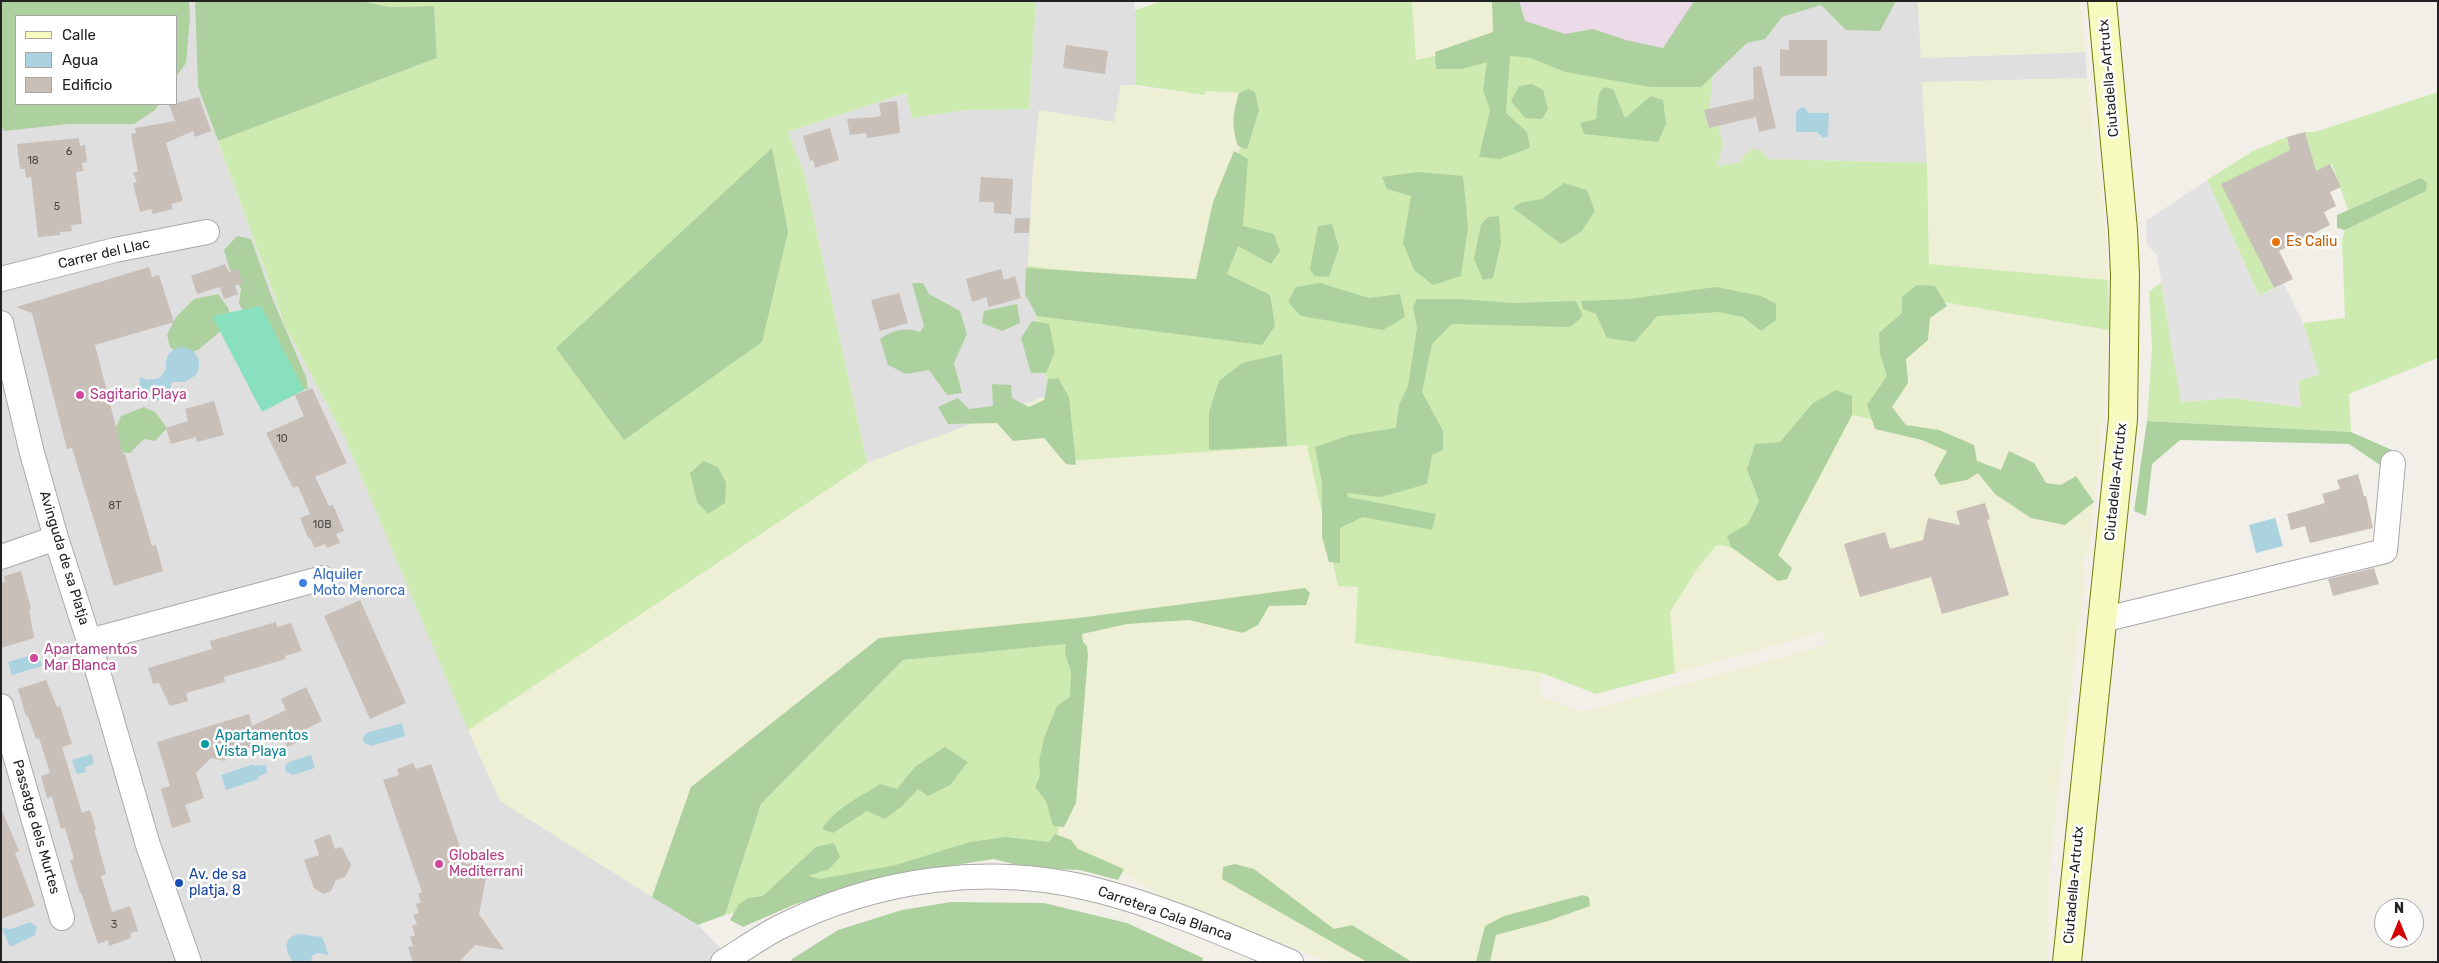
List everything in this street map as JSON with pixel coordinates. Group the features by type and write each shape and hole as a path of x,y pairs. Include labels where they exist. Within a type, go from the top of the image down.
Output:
{"main road":[{"name":"Ciutadella-Artrutx","path":"2067,962 2123,419 2125,275 2123,230 2102,1"}],"street":[{"name":"Carrer del Llac","path":"1,278 115,250 207,232"},
{"name":"Avinguda de sa Platja","path":"1,323 32,453 56,538 89,641 148,845 190,962"},
{"path":"2102,620 2385,551 2393,463"},
{"path":"1,557 56,538"},
{"path":"89,641 323,578"},
{"name":"Passatge dels Murtes","path":"1,706 62,918"},
{"name":"Carretera Cala Blanca","path":"723,962 777,929 819,910 868,892 909,883 993,876 1039,880 1100,890 1198,924 1292,962"}],"shaded area":[{"path":"1,1 195,1 198,87 286,328 346,440 500,800 698,925 734,962 1,962"},
{"path":"1036,1 1134,1 1135,10 1136,85 1121,85 1114,122 1039,111 1033,171 1028,266 1049,395 867,463 804,173 788,132 906,93 912,118 966,110 1029,109"},
{"path":"1503,1 1716,1 1687,67 1508,39"},
{"path":"1730,1 1918,1 1921,58 2085,52 2087,78 1922,83 1927,163 1769,159 1761,151 1741,162 1717,166 1723,145 1719,126 1709,128 1704,110 1715,57"},
{"path":"2207,180 2259,296 2284,284 2303,323 2319,374 2298,381 2301,407 2233,398 2181,402 2157,255 2147,245 2146,221"}],"green space":[{"path":"1,1 189,1 190,18 186,63 178,74 178,15 15,15 15,105 158,105 155,110 134,124 68,124 4,131 1,125"},
{"path":"195,1 362,1 390,7 434,6 437,58 218,141 198,87"},
{"path":"362,1 1036,1 1029,109 966,110 912,118 906,93 788,132 804,173 867,463 468,730 346,440 286,328 218,141 437,58 434,6 390,7"},
{"path":"1163,1 1412,1 1416,60 1508,39 1715,57 1709,109 1704,110 1709,128 1719,126 1723,145 1717,166 1741,162 1744,155 1751,149 1761,151 1769,159 1927,163 1929,264 2108,280 2109,330 1930,300 1878,421 1852,415 1778,556 1717,545 1699,566 1670,612 1675,673 1596,694 1542,673 1355,643 1358,587 1338,586 1307,445 1069,461 1049,395 1028,266 1208,286 1241,142 1247,93 1205,91 1205,95 1136,85 1135,10"},
{"path":"1412,1 1502,1 1508,39 1415,60"},
{"path":"1492,1 1519,1 1525,21 1565,34 1593,29 1626,40 1663,48 1694,1 1896,1 1880,31 1846,30 1821,5 1782,17 1765,39 1747,43 1701,87 1651,87 1565,72 1531,58 1510,56 1506,113 1527,132 1530,148 1500,159 1479,157 1490,110 1483,90 1487,62 1462,69 1436,69 1435,52 1493,32"},
{"path":"1918,1 2080,1 2085,52 1921,58"},
{"path":"2087,78 2103,201 2108,280 1929,264 1927,163 1922,82"},
{"path":"1532,84 1543,90 1548,109 1542,119 1525,118 1511,101 1519,86"},
{"path":"1121,85 1205,95 1205,91 1247,93 1241,142 1208,286 1028,266 1033,171 1039,110 1114,122"},
{"path":"1604,87 1613,89 1625,118 1651,96 1663,100 1666,124 1658,142 1584,134 1580,123 1596,119 1599,94"},
{"path":"1248,89 1255,92 1259,110 1247,149 1238,146 1234,132 1234,119 1239,93"},
{"path":"2438,92 2438,358 2349,394 2351,432 2147,421 2152,348 2149,292 2161,282 2181,402 2233,398 2301,407 2298,381 2319,374 2303,323 2345,318 2342,240 2345,230 2426,191 2420,178 2348,210 2332,164 2296,181 2282,154 2222,184 2274,288 2259,296 2207,180 2253,151 2287,137 2291,154 2310,149 2305,132 2315,132"},
{"path":"772,148 788,232 762,342 624,440 556,348"},
{"path":"1234,151 1248,159 1243,226 1274,234 1280,251 1271,264 1238,246 1227,274 1270,295 1275,326 1262,345 1037,316 1025,294 1026,268 1196,279 1213,202"},
{"path":"1418,172 1463,176 1468,227 1461,276 1433,285 1414,270 1403,243 1411,196 1387,189 1382,177"},
{"path":"2420,178 2427,182 2426,191 2345,230 2337,228 2337,215"},
{"path":"1564,183 1587,190 1595,211 1581,232 1561,244 1513,208 1520,203 1542,199"},
{"path":"1499,216 1501,243 1493,278 1483,280 1474,259 1481,224 1488,217"},
{"path":"1332,224 1339,248 1329,277 1314,276 1310,269 1318,226"},
{"path":"237,236 251,239 272,298 306,377 308,389 295,390 239,304 241,288 229,268 224,250"},
{"path":"912,283 923,283 929,294 960,311 967,334 954,363 962,393 947,395 929,370 906,374 888,365 880,339 889,333 899,330 920,332 924,326"},
{"path":"1320,283 1369,298 1400,294 1405,317 1383,330 1301,316 1288,302 1296,287"},
{"path":"1917,285 1935,286 1947,306 1930,318 1928,340 1906,359 1908,383 1892,407 1906,425 1939,430 1974,445 1977,461 2001,470 2009,451 2034,463 2046,483 2061,485 2076,476 2094,502 2065,525 2031,518 1995,494 1978,473 1967,480 1940,485 1934,475 1947,451 1922,440 1875,429 1867,405 1887,376 1880,353 1879,333 1902,313 1902,297"},
{"path":"1716,287 1761,296 1776,304 1776,320 1761,331 1743,317 1719,312 1657,316 1635,342 1607,338 1596,314 1583,309 1581,301 1629,299"},
{"path":"218,294 229,309 228,325 198,350 181,355 170,347 167,335 176,317 194,299"},
{"path":"1417,299 1459,299 1513,303 1576,301 1583,316 1570,327 1452,324 1432,344 1422,392 1443,431 1443,450 1432,455 1427,484 1381,497 1347,493 1348,497 1436,514 1432,530 1363,517 1340,528 1340,563 1329,562 1322,537 1322,483 1315,447 1350,435 1396,428 1399,405 1408,386 1417,328 1413,307"},
{"path":"1930,300 2109,330 2102,430 2089,553 2083,559 2084,584 2049,870 2048,962 1329,962 1159,895 1110,864 1056,848 1083,642 879,638 691,787 652,897 500,801 468,730 867,463 1049,395 1069,461 1308,445 1338,586 1358,587 1355,643 1542,673 1539,685 1542,697 1582,712 1826,645 1823,632 1675,673 1670,612 1699,566 1717,545 1778,555 1852,415 1877,421"},
{"path":"1017,304 1020,323 1002,331 982,323 984,311"},
{"path":"261,306 304,390 262,412 212,316"},
{"path":"1032,321 1049,324 1055,352 1046,373 1031,373 1021,338"},
{"path":"1282,354 1287,446 1209,450 1209,412 1219,381 1242,363"},
{"path":"1058,378 1069,397 1076,465 1066,464 1044,438 1013,441 997,423 948,424 938,407 958,398 969,409 993,406 992,384 1011,385 1012,398 1029,407 1044,400 1048,379"},
{"path":"1836,390 1852,396 1852,415 1778,555 1792,568 1787,579 1778,581 1731,547 1727,536 1748,524 1759,501 1747,469 1755,444 1780,442 1813,403"},
{"path":"144,407 155,412 167,428 155,441 144,439 130,453 113,452 109,444 121,416"},
{"path":"2147,421 2351,432 2392,450 2380,465 2349,444 2180,440 2152,464 2146,516 2134,511"},
{"path":"704,461 718,467 726,483 725,503 708,514 697,502 690,473"},
{"path":"1305,588 1310,593 1306,605 1269,606 1258,625 1243,633 1189,620 1127,624 1082,634 1083,642 1087,646 1088,656 1076,803 1064,827 1053,826 1046,801 1035,787 1040,776 1039,761 1044,738 1057,706 1070,697 1071,671 1065,654 1066,644 903,660 761,804 725,915 698,925 652,897 691,787 879,638 1078,618"},
{"path":"1083,642 1056,848 997,842 725,915 761,804 903,660"},
{"path":"945,747 968,762 950,785 928,796 918,789 902,806 885,819 867,811 833,833 822,829 841,809 880,784 897,789 915,767"},
{"path":"1055,834 1071,840 1078,849 1124,869 1118,880 1080,870 1028,868 994,859 884,876 793,905 743,927 730,920 739,904 748,898 763,896 816,847 834,843 840,857 829,869 808,876 820,879 896,865 970,842 1006,837 1049,842"},
{"path":"1235,864 1254,869 1334,929 1352,925 1412,962 1367,962 1222,879 1223,867"},
{"path":"1583,895 1589,897 1590,906 1548,921 1496,935 1490,962 1476,962 1485,926 1504,916"},
{"path":"951,902 1044,903 1127,923 1203,958 1202,962 791,962 792,959 838,930 902,910"}],"water":[{"path":"1802,107 1808,113 1829,113 1828,136 1823,138 1817,132 1796,132 1796,112"},
{"path":"181,347 191,350 197,356 199,365 196,375 185,382 172,382 168,393 161,400 157,401 145,397 139,389 140,377 148,380 160,378 166,369 166,361 170,352"},
{"path":"2275,518 2283,546 2256,553 2249,525"},
{"path":"38,653 42,666 12,675 8,662"},
{"path":"402,723 405,736 371,746 364,743 363,738 366,733"},
{"path":"92,754 94,764 85,767 86,772 77,774 72,760"},
{"path":"311,755 315,768 293,775 286,772 285,766 289,762"},
{"path":"254,764 255,766 266,765 267,773 258,777 259,779 226,790 221,775"},
{"path":"30,922 37,927 35,935 10,947 2,928 11,929"},
{"path":"298,934 322,937 329,955 317,953 312,956 311,962 293,962 288,954 287,942"}],"building":[{"path":"1789,40 1827,40 1827,76 1780,76 1780,49 1789,50"},
{"path":"1066,45 1108,51 1105,74 1063,68"},
{"path":"1761,66 1776,128 1759,132 1756,117 1709,128 1704,110 1754,99 1753,67"},
{"path":"199,97 211,131 195,137 193,131 166,143 183,201 171,204 173,209 153,214 151,209 140,212 133,183 137,182 133,173 138,172 131,134 136,133 135,128 175,121 169,105 178,105 178,103"},
{"path":"897,101 900,133 867,138 866,133 850,135 847,119 877,117 881,115 879,103"},
{"path":"830,128 839,160 815,168 813,160 810,161 803,136"},
{"path":"2305,132 2316,171 2330,164 2341,187 2330,192 2336,206 2324,212 2330,225 2279,251 2293,279 2274,288 2221,184 2290,150 2287,137"},
{"path":"79,138 80,146 85,145 87,162 82,163 83,171 76,172 82,224 71,225 72,231 60,232 60,235 38,237 31,177 26,178 25,169 20,169 17,144"},
{"path":"981,177 1013,179 1011,214 994,213 994,202 979,202"},
{"path":"1015,218 1030,218 1029,233 1014,233"},
{"path":"225,264 229,272 238,269 243,283 235,286 238,294 224,299 220,287 197,294 191,276"},
{"name":"Sagitario Playa","path":"149,267 152,277 159,275 174,322 95,345 123,454 125,454 152,546 156,545 163,571 114,586 72,448 67,449 32,313 16,307"},
{"path":"1001,269 1004,280 1015,276 1021,298 989,307 986,297 972,302 966,279"},
{"path":"899,293 908,323 880,331 871,300"},
{"path":"312,388 347,463 315,477 329,506 333,505 344,531 336,534 340,543 327,548 325,544 315,548 310,538 308,538 300,518 310,514 298,486 293,488 266,433 304,416 295,395"},
{"path":"214,401 224,435 197,442 196,437 171,444 166,428 188,421 185,409"},
{"path":"2358,474 2364,496 2366,496 2373,528 2310,543 2305,526 2291,530 2287,514 2325,503 2322,494 2340,489 2337,480"},
{"path":"1985,503 1990,519 1987,520 2009,595 1942,614 1931,577 1860,597 1844,544 1885,532 1890,549 1923,540 1928,518 1960,525 1956,511"},
{"path":"2374,568 2379,584 2333,596 2328,579"},
{"path":"21,571 31,609 29,610 34,638 1,648 1,583 5,582 4,576"},
{"path":"360,600 406,703 370,719 324,616"},
{"path":"276,622 277,627 291,623 302,651 285,656 286,659 224,677 225,682 186,693 188,701 170,706 159,683 153,684 148,668 212,649 210,641"},
{"path":"46,680 57,707 60,706 72,744 62,747 82,813 90,810 96,829 94,829 106,874 101,876 112,912 130,906 138,931 130,933 131,938 109,946 108,940 98,944 70,860 74,859 65,828 61,829 52,797 47,798 41,776 50,773 39,738 36,739 28,716 26,716 18,689"},
{"path":"306,687 322,721 306,729 310,737 287,747 282,736 250,745 246,755 229,750 225,761 211,758 196,773 204,798 185,805 191,822 172,828 161,789 170,786 157,742 249,714 252,726 286,710 281,699"},
{"name":"Globales Mediterrani","path":"413,763 416,769 431,764 466,864 481,862 486,878 479,914 504,950 475,945 459,962 413,962 408,947 413,946 410,937 415,935 412,926 417,924 413,915 419,913 416,904 421,902 418,894 422,892 383,780 399,775 397,769"},
{"path":"1,808 19,851 15,853 35,906 1,919"},
{"path":"330,834 335,849 342,847 351,865 345,877 336,880 331,891 323,894 314,888 304,860 319,855 314,840"}],"place":[{"name":"Es Caliu","path":"2276,242"},
{"name":"Sagitario Playa","path":"80,395"},
{"name":"Alquiler Moto Menorca","path":"303,583"},
{"name":"Apartamentos Mar Blanca","path":"34,658"},
{"name":"Apartamentos Vista Playa","path":"205,744"},
{"name":"Globales Mediterrani","path":"439,864"},
{"name":"Av. de sa platja, 8","path":"179,883"}]}
